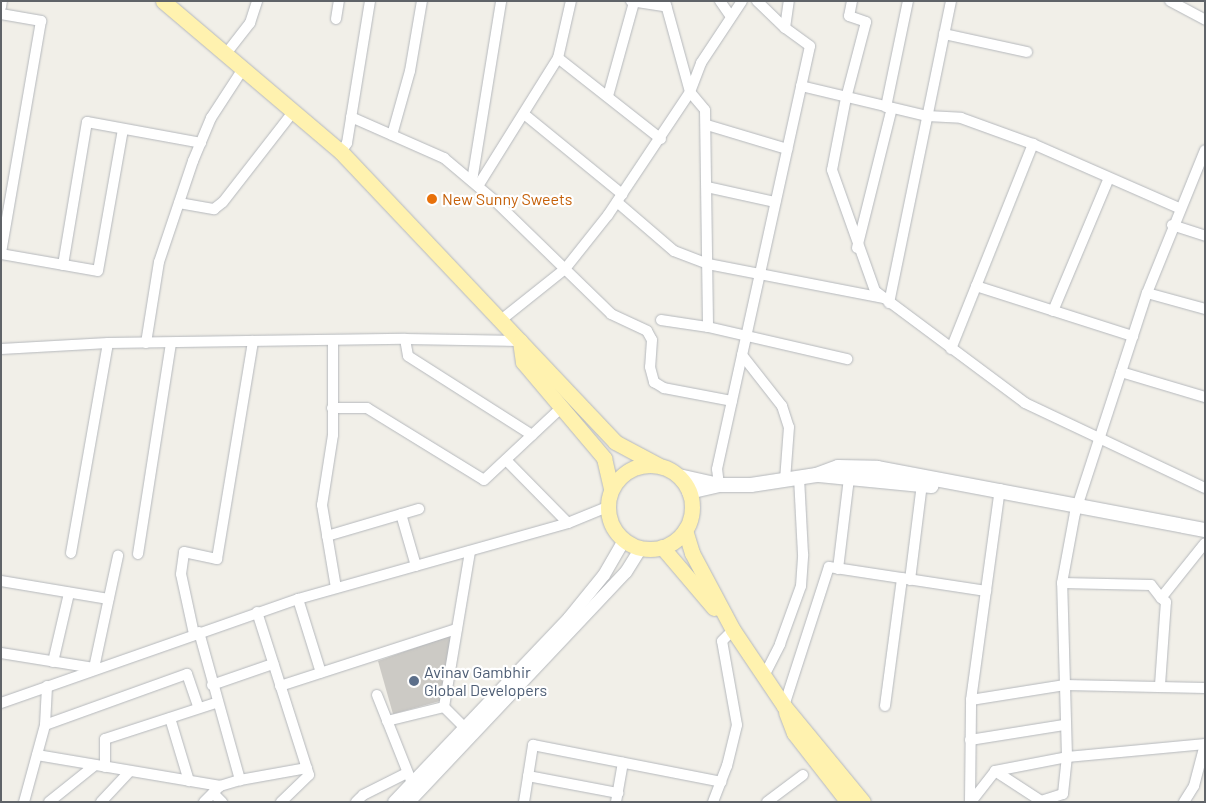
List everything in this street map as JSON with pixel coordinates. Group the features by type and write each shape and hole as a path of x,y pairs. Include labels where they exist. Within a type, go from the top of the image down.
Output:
{"main road":[{"path":"163,1 341,152 616,442 679,476 719,485 751,485 816,475 922,484 1000,494"},
{"path":"520,341 523,362 604,458 611,489 607,507 615,532 624,541 641,548 662,547 685,530"},
{"path":"611,489 630,469 658,465"},
{"path":"816,475 838,467 876,468 1204,536"},
{"path":"679,476 690,492 692,505 685,530 692,553 733,630 784,706 863,802"},
{"path":"690,492 719,485"},
{"path":"662,547 733,630"},
{"path":"784,706 794,732 848,802"}],"street":[{"path":"1,7 2,1"},
{"path":"225,55 250,23 257,1"},
{"path":"336,19 339,1"},
{"path":"341,152 347,143 370,1"},
{"path":"392,135 410,71 422,1"},
{"path":"475,184 501,1"},
{"path":"475,184 524,114 558,58 571,1"},
{"path":"720,1 732,17"},
{"path":"501,320 565,270 620,198 661,139 690,92 701,63 742,1"},
{"path":"719,485 717,469 810,46 785,28 757,1"},
{"path":"785,28 789,1"},
{"path":"852,1 849,16 866,22 846,98 832,170 857,248 875,291 1025,403 1205,488"},
{"path":"857,248 889,108 908,1"},
{"path":"886,300 951,1"},
{"path":"608,96 632,2 666,4 690,92 705,110 707,125 708,327"},
{"path":"1171,2 1205,20"},
{"path":"1,14 41,21 1,253 98,271 123,128"},
{"path":"944,34 1027,52"},
{"path":"558,58 661,139"},
{"path":"146,343 159,262 179,203 211,118 243,69"},
{"path":"801,86 927,116 961,118 1033,144 1179,208"},
{"path":"179,203 214,208 222,202 293,112"},
{"path":"524,114 620,198 674,251 708,264 886,300"},
{"path":"351,117 444,158 475,184 611,314 647,331 652,340 650,367 654,382 664,388 732,401"},
{"path":"62,265 87,122 201,143"},
{"path":"707,125 787,148"},
{"path":"951,349 1033,144"},
{"path":"995,771 1041,801 1063,794 1067,757 1064,725 1065,684 1062,584 1077,509 1147,292 1172,225 1205,150"},
{"path":"1053,310 1110,178"},
{"path":"707,187 775,202"},
{"path":"1172,225 1205,236"},
{"path":"976,286 1133,336"},
{"path":"1147,292 1205,309"},
{"path":"661,320 708,327 746,338 847,359"},
{"path":"405,338 408,356 532,435"},
{"path":"1,349 108,343 171,344 405,338 520,341"},
{"path":"333,340 333,435 322,505 336,588"},
{"path":"240,780 216,703 181,574 184,552 217,559 253,341"},
{"path":"71,553 108,343"},
{"path":"138,554 171,344"},
{"path":"742,355 782,406 789,427 785,480"},
{"path":"1121,372 1205,397"},
{"path":"332,408 368,408 484,480 562,407"},
{"path":"506,460 568,523"},
{"path":"764,676 780,644 801,586 803,554 799,477"},
{"path":"838,569 849,478"},
{"path":"885,706 922,484"},
{"path":"970,802 972,700 1000,494"},
{"path":"1,703 94,668 257,612 568,523 607,507"},
{"path":"328,536 419,509"},
{"path":"401,514 416,566"},
{"path":"1161,598 1204,536"},
{"path":"468,732 569,618 604,575 624,541"},
{"path":"394,802 411,788 468,732 626,572 641,548"},
{"path":"444,707 470,551"},
{"path":"94,668 118,556"},
{"path":"784,706 829,568 986,591"},
{"path":"1,581 108,599"},
{"path":"1062,584 1151,585 1166,602 1160,685"},
{"path":"53,662 69,593"},
{"path":"298,599 322,673"},
{"path":"257,612 309,775 281,802"},
{"path":"280,686 457,629"},
{"path":"713,802 721,782 737,724 722,641 733,630"},
{"path":"1,653 94,668"},
{"path":"212,685 273,664"},
{"path":"45,725 187,674 198,708"},
{"path":"972,700 1065,684 1160,685 1205,688"},
{"path":"24,802 45,725 47,686"},
{"path":"377,695 411,788"},
{"path":"49,802 100,766 105,739 216,703"},
{"path":"444,707 468,732"},
{"path":"387,721 444,707"},
{"path":"170,718 189,781"},
{"path":"970,740 1064,725"},
{"path":"970,802 995,771 1067,757 1205,744 1194,786 1184,802"},
{"path":"524,802 533,745 721,782"},
{"path":"37,754 189,781 216,789 222,802"},
{"path":"528,776 617,797 623,763"},
{"path":"204,802 216,789 240,780 307,768"},
{"path":"102,802 130,771"},
{"path":"768,802 803,775"},
{"path":"356,802 363,795 411,788"}],"building":[{"name":"Avinav Gambhir Global Developers","path":"451,635 440,701 393,714 378,661"}],"place":[{"name":"New Sunny Sweets","path":"432,199"},
{"name":"Avinav Gambhir Global Developers","path":"414,681"}]}
